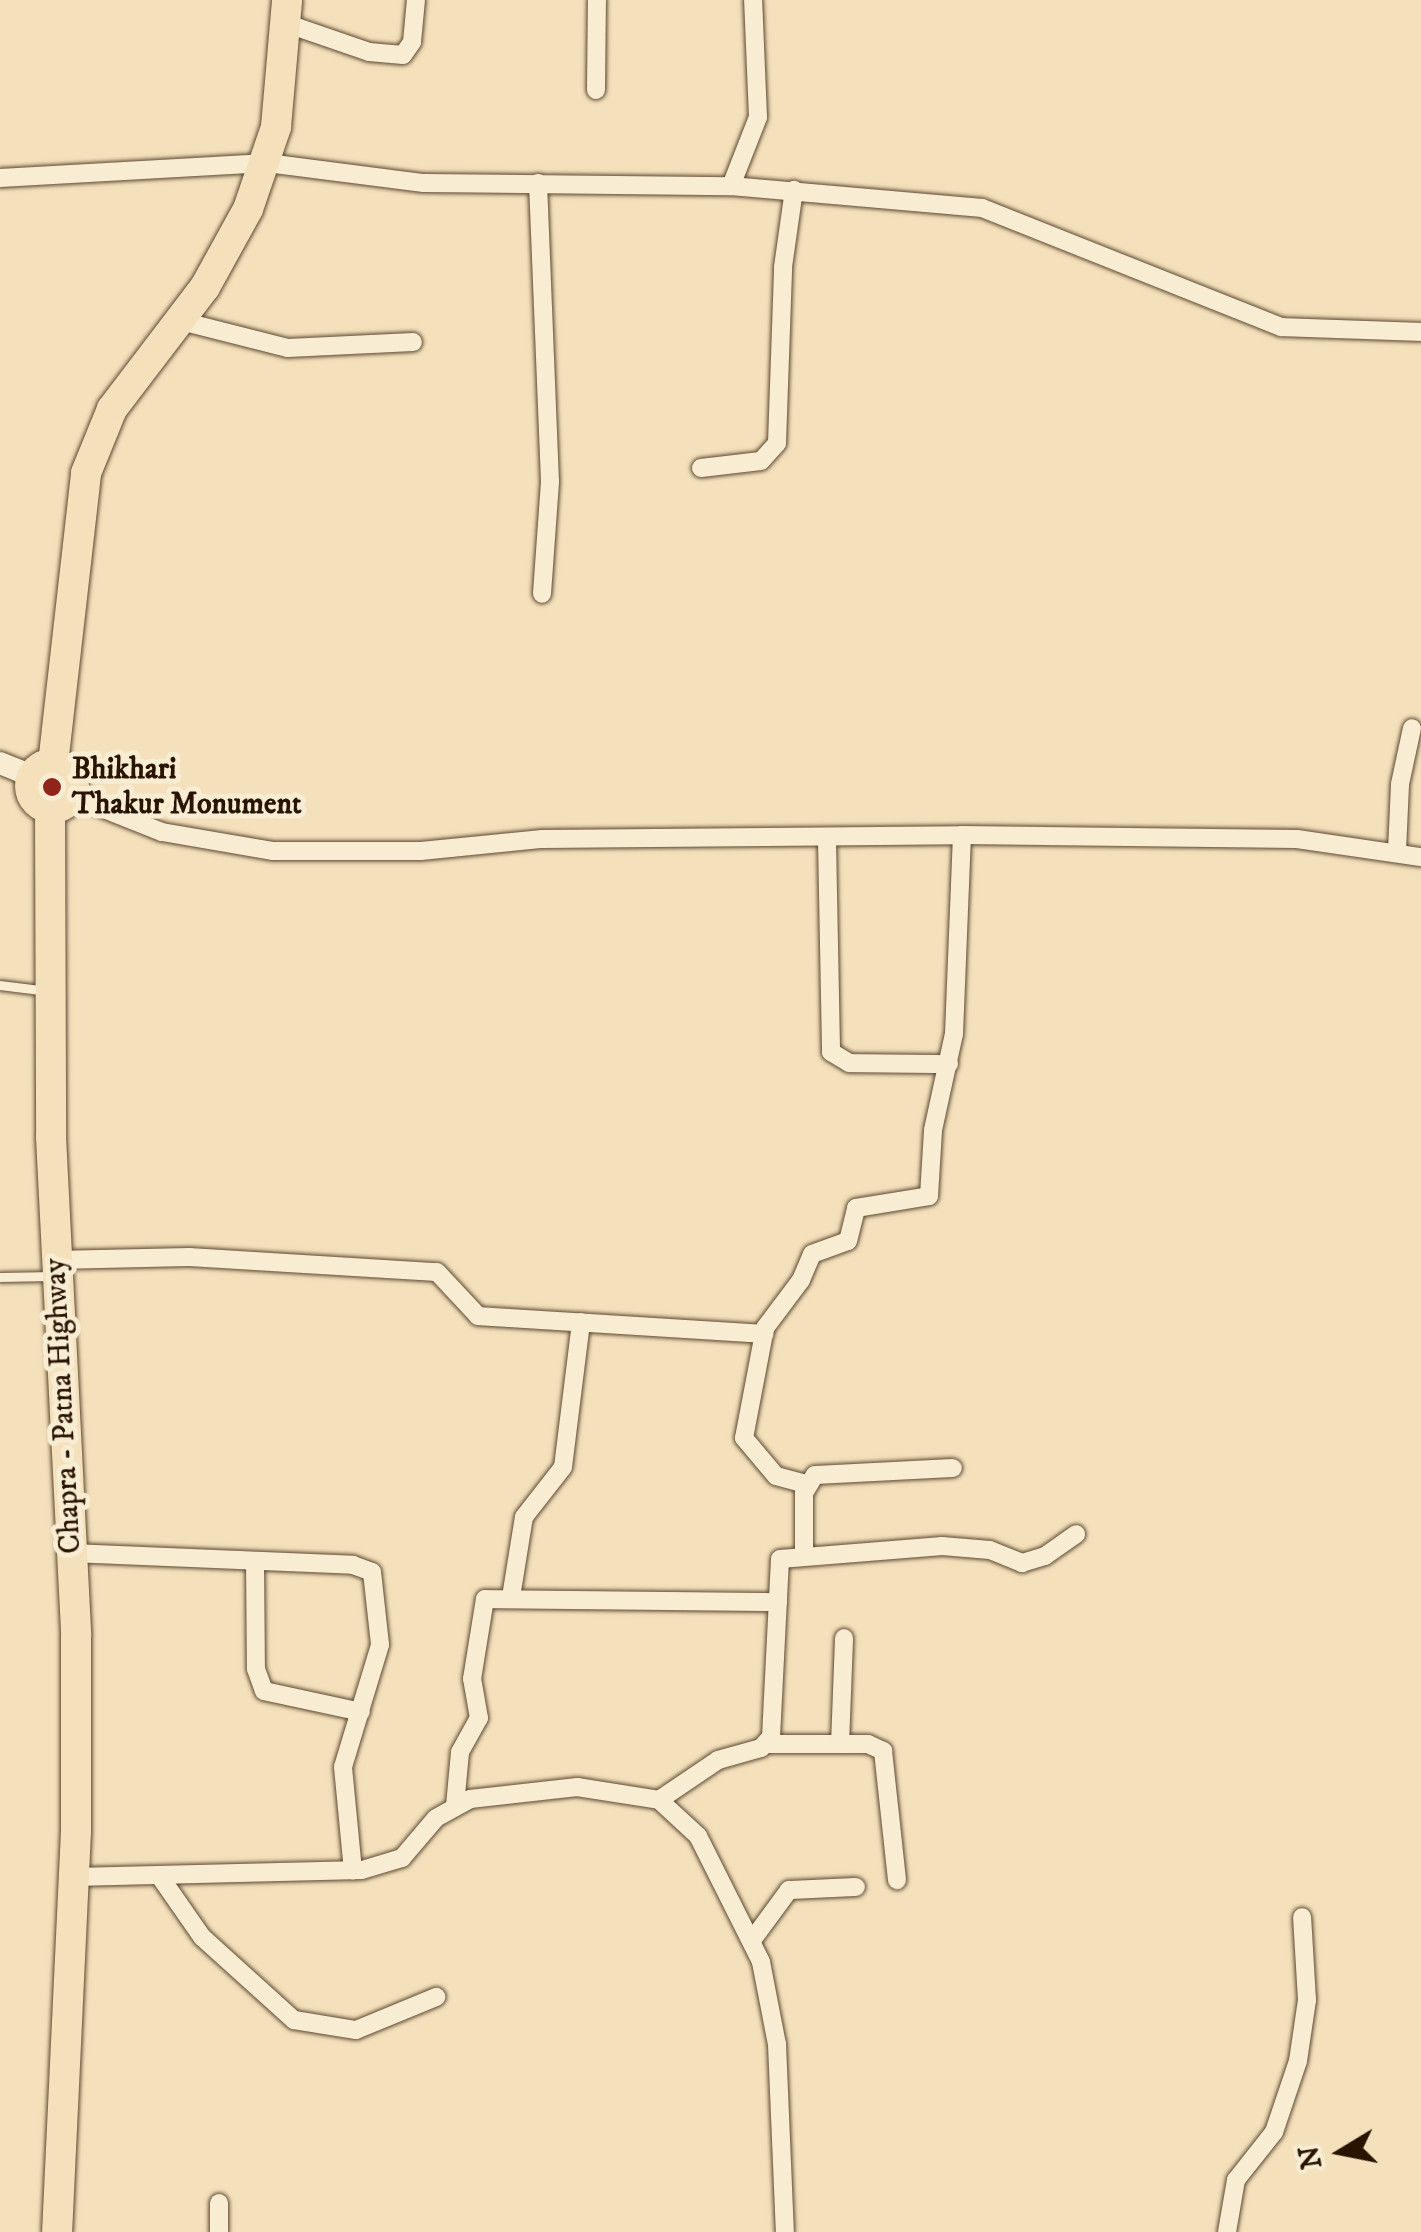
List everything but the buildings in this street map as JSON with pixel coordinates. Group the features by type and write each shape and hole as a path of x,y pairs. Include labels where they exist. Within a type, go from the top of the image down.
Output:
{"highway":[{"path":"61,802 34,800 43,770 86,473 112,409 181,321 226,254 267,163 286,12"},
{"name":"Chapra - Patna Highway","path":"58,2232 74,1877 71,1553 56,1268 50,991 61,802"},
{"name":"Chapra - Patna Highway","path":"50,2232 68,2004"}],"street":[{"path":"286,12 369,52 403,55 412,42 416,0"},
{"path":"596,90 597,0"},
{"path":"731,186 758,117 752,0"},
{"path":"0,178 267,163 358,178 731,186 982,208 1281,327 1421,332"},
{"path":"538,183 550,482 542,594"},
{"path":"701,468 762,461 776,443 783,268 794,190"},
{"path":"181,321 288,348 412,342"},
{"path":"1397,851 1400,784 1412,728"},
{"path":"0,763 43,770"},
{"path":"61,802 162,832 273,851 420,852 542,840 827,840 962,835 1297,839 1421,857"},
{"path":"953,1468 822,1474 806,1484 776,1476 744,1438 764,1334 812,1254 848,1242 856,1208 930,1196 932,1130 949,1064 962,835"},
{"path":"827,840 831,1052 849,1063 949,1064"},
{"path":"56,1268 189,1257 437,1272 478,1316 764,1334"},
{"path":"511,1597 524,1517 563,1467 581,1322"},
{"path":"804,1554 806,1484"},
{"path":"767,1744 778,1562 804,1554 834,1559 954,1546 990,1550 1022,1562 1045,1556 1076,1534"},
{"path":"71,1553 353,1566 372,1572 380,1645 343,1766 353,1871"},
{"path":"255,1561 256,1669 264,1692 361,1712"},
{"path":"455,1806 460,1752 479,1718 472,1679 481,1606 490,1597 778,1602"},
{"path":"840,1744 844,1638"},
{"path":"659,1800 718,1760 767,1744 876,1746 886,1758 897,1880"},
{"path":"74,1877 353,1871 402,1858 455,1806 500,1792 578,1787 659,1800 698,1836 753,1939 777,2044 785,2232"},
{"path":"160,1878 202,1937 294,2020 356,2030 436,1997"},
{"path":"753,1939 784,1893 856,1886"},
{"path":"1227,2232 1236,2180 1274,2132 1298,2061 1307,2000 1302,1916"},
{"path":"219,2203 219,2232"}],"lane":[{"path":"0,986 50,991"},
{"path":"0,1277 56,1268"}],"place":[{"name":"Bhikhari Thakur Monument","path":"52,787"}]}
